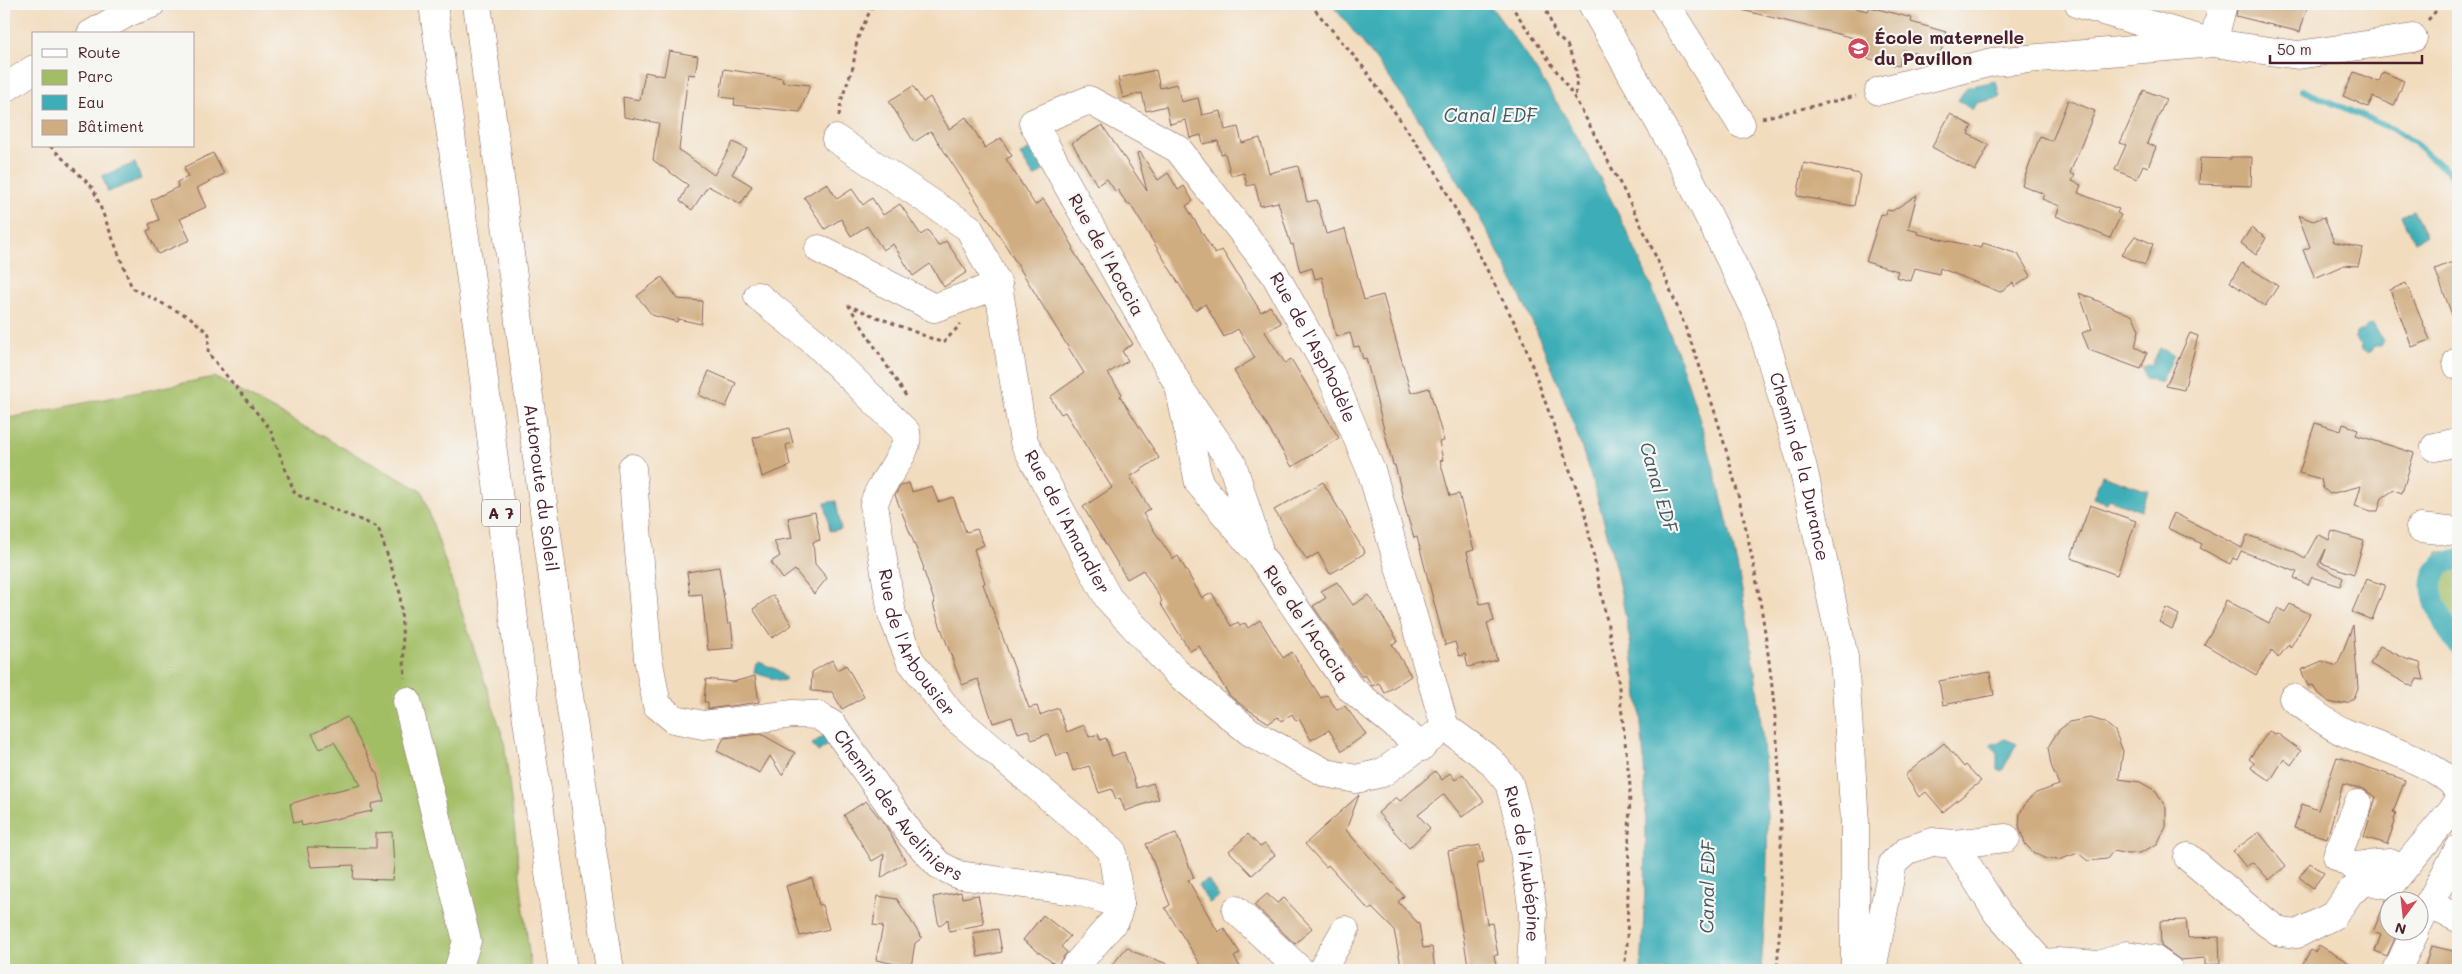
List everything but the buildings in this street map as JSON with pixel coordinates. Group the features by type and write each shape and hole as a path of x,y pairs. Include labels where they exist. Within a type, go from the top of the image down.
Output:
{"main road":[{"path":"94,32 129,12 151,4"},
{"name":"A 7","path":"433,4 476,315 524,700 563,970"},
{"name":"Autoroute du Soleil","path":"477,4 564,662 610,970"},
{"name":"Chemin de la Durance","path":"1592,4 1679,157 1758,315 1803,468 1844,657 1855,822 1855,970"},
{"path":"1665,4 1740,124"},
{"path":"2079,4 2213,42 2298,55 2413,38"},
{"path":"2213,42 2223,4"},
{"path":"1879,91 1992,62 2213,42"},
{"path":"4,90 32,69"},
{"name":"Rue de l'Asphodèle","path":"1032,123 1089,100 1178,149 1274,273 1331,375 1372,473 1445,727"},
{"name":"Rue de l'Acacia","path":"1032,123 1179,386 1232,463 1261,557"},
{"name":"Rue de l'Amandier","path":"836,139 970,228 998,285 1024,442 1108,598 1176,672 1250,732 1326,773 1356,779 1382,773 1422,747 1445,727"},
{"path":"819,249 934,308 998,285"},
{"name":"Rue de l'Arbousier","path":"758,296 816,344 906,432 908,439 906,444 876,495 874,505 892,614 910,660 951,714 1112,850 1120,904"},
{"name":"Rue de l'Acacia","path":"1179,386 1199,484 1261,557 1349,687 1422,747"},
{"name":"Chemin des Aveliniers","path":"632,468 648,658 657,705 674,719 703,725 793,714 817,715 833,724 912,836 938,865 959,875 1081,892 1120,904"},
{"path":"2420,528 2458,532"},
{"path":"2293,698 2342,731 2402,753 2452,781 2458,790"},
{"path":"407,701 467,941 458,970"},
{"name":"Rue de l'Aubépine","path":"1445,727 1490,760 1509,782 1520,824 1533,914 1531,970"},
{"path":"2188,857 2274,928 2280,932 2297,934 2334,915 2350,892 2366,880 2390,885 2458,803"},
{"path":"2358,804 2337,856 2353,866 2385,865 2415,855"},
{"path":"1872,970 1892,863 1908,850 1932,842 1954,844 2006,838"},
{"path":"1954,844 1998,914 2042,963 2057,962 2100,965 2127,955 2153,959 2168,970"},
{"path":"2430,902 2458,850"},
{"path":"1072,970 1116,919 1120,904"},
{"path":"1236,910 1300,970"},
{"path":"2430,914 2458,918"},
{"path":"1322,970 1345,930"},
{"path":"2397,970 2410,942"}],"path":[{"path":"836,139 841,101 853,67 857,40 873,4"},
{"path":"1310,4 1364,68 1435,170 1521,335 1584,509 1617,670 1630,786 1627,944 1624,970"},
{"path":"1510,4 1575,99 1637,214 1669,284 1709,394 1744,513 1766,631 1777,725 1783,844 1777,970"},
{"path":"1544,4 1556,36 1567,45 1575,64 1577,78 1575,99"},
{"path":"1740,124 1879,91"},
{"path":"52,148 93,188 132,288 191,318 209,334 208,353 270,429 294,494 378,528 400,593 407,701"},
{"path":"910,404 849,306 943,343 964,321"}],"green space":[{"path":"214,377 422,491 504,740 531,970 4,970 4,419"},
{"path":"2458,551 2458,660 2437,607 2434,581 2438,552"}],"water":[{"name":"Canal EDF","path":"1331,4 1489,4 1548,88 1599,177 1644,270 1682,367 1713,466 1737,566 1754,668 1765,769 1767,845 1761,970 1641,970 1646,811 1640,714 1626,617 1604,521 1574,427 1538,336 1496,247 1447,162 1392,81"},
{"path":"1996,81 2000,98 1976,103 1972,110 1958,100 1967,87"},
{"path":"1030,149 1044,170 1034,177 1020,155"},
{"path":"135,163 141,179 108,192 102,176"},
{"path":"2413,210 2426,236 2415,242 2402,216"},
{"path":"2373,324 2383,341 2380,346 2374,346 2372,351 2367,353 2362,350 2361,344 2355,339 2355,334 2363,331 2368,325"},
{"path":"2160,348 2174,355 2161,383 2145,379 2142,367 2152,364"},
{"path":"2102,475 2148,491 2141,511 2109,499 2107,503 2093,498"},
{"path":"836,501 841,529 830,531 825,503"},
{"path":"759,662 778,670 786,679 782,681 754,673 755,666"},
{"path":"829,732 835,740 818,752 812,744"},
{"path":"2005,739 2017,744 2002,771 1997,769 1997,752 1990,745 1993,742 1997,744"},
{"path":"1208,880 1219,897 1209,903 1198,885"}],"waterway":[{"path":"2302,90 2397,131 2417,145 2458,181"},
{"path":"2458,559 2443,564 2435,572 2432,582 2432,593 2440,616 2458,645"}],"place":[{"name":"École maternelle du Pavillon","path":"1858,48"}]}
